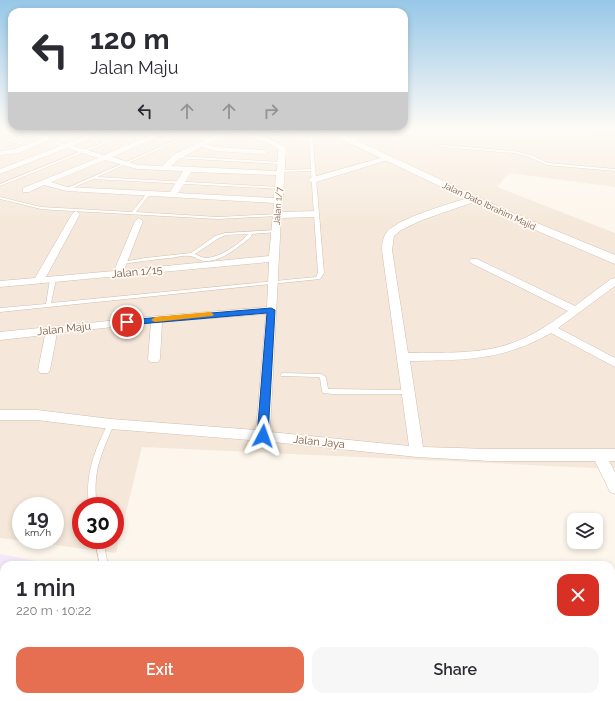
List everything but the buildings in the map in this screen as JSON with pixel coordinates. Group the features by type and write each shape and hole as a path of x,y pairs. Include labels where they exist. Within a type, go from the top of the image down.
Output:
{"street":[{"path":"0,172 29,161"},
{"path":"26,190 97,161"},
{"path":"112,161 137,167 163,169 281,169"},
{"path":"163,169 172,161"},
{"name":"Jalan 1/7","path":"263,436 281,161"},
{"path":"313,180 381,161"},
{"name":"Jalan Dato Ibrahim Majid","path":"391,161 550,233 615,260"},
{"path":"173,195 188,170"},
{"path":"44,183 67,189 279,201"},
{"path":"417,452 387,250 389,238 392,232 404,225 474,199"},
{"path":"39,280 76,214"},
{"path":"278,215 315,214"},
{"path":"118,273 136,217"},
{"name":"Jalan 1/15","path":"0,284 274,259"},
{"path":"474,261 575,310"},
{"path":"402,356 474,356 504,350 530,340 550,328 615,281"},
{"name":"Jalan Maju","path":"0,336 157,319 271,310"},
{"path":"154,359 157,319"},
{"path":"550,328 615,363"},
{"path":"44,370 52,330"},
{"name":"Jalan Jaya","path":"0,414 37,415 111,424 263,436 417,452 490,455 615,454"},
{"path":"599,454 615,488"}],"lane":[{"path":"0,185 62,161"},
{"path":"67,189 131,161"},
{"path":"208,161 281,169 313,170"},
{"path":"0,310 313,278 320,276 312,161"},
{"path":"540,161 547,164 615,170"},
{"path":"92,178 280,188"},
{"path":"136,217 148,194"},
{"path":"0,198 41,208 136,217 226,218 278,215"},
{"path":"122,263 192,254 220,235 277,231"},
{"path":"192,254 195,257 205,258 223,255 250,236 251,232"},
{"path":"48,305 53,279"},
{"path":"283,375 319,375 323,377 325,390 333,392 408,392"},
{"path":"91,497 90,490 94,463 111,424"},
{"path":"101,549 103,561"}],"shaded area":[{"path":"0,161 615,161 615,187 509,173 497,187 615,233 615,469 142,447 124,520 124,497 72,497 72,547 64,546 64,497 12,497 12,540 0,538"},
{"path":"85,549 117,549 116,553"},
{"path":"0,554 36,561 0,561"}],"slow traffic":[{"path":"155,320 209,315"}],"route":[{"path":"127,322 271,310 263,436"}]}
